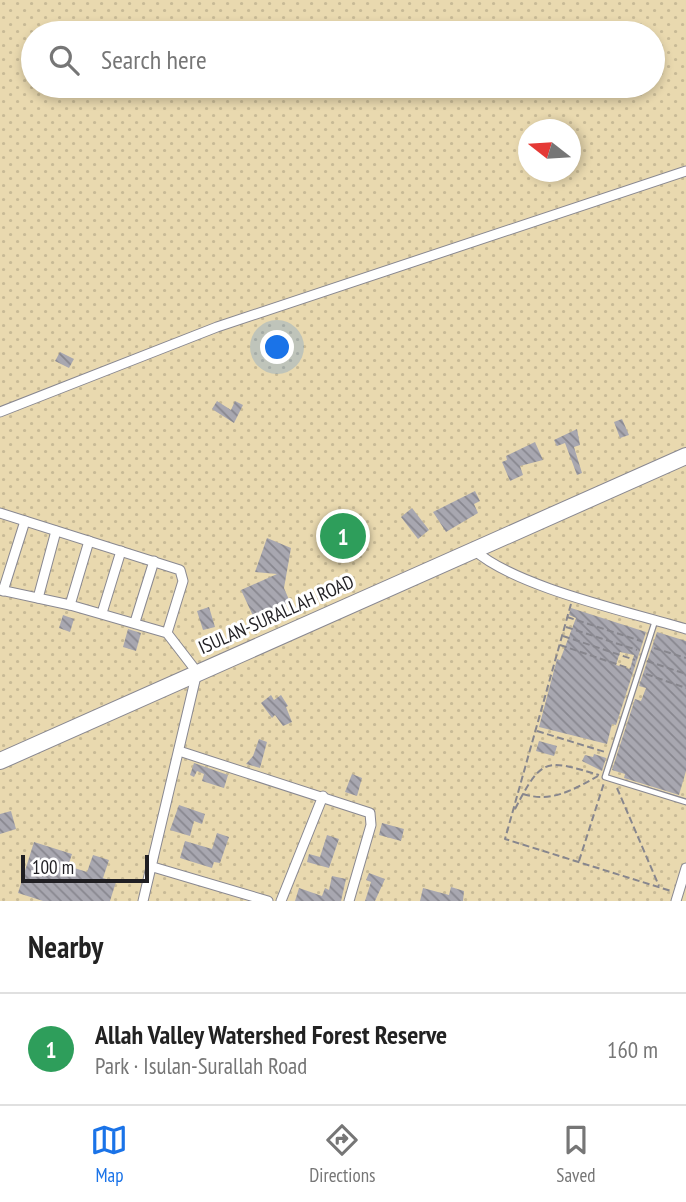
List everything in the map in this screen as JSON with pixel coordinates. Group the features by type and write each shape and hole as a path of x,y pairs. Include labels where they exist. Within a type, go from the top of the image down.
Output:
{"highway":[{"name":"ISULAN-SURALLAH ROAD","path":"0,761 686,456"}],"street":[{"path":"0,412 217,327 686,171"},
{"path":"0,513 180,570 184,577 167,633"},
{"path":"25,521 1,591 71,605 167,633 197,673 143,901"},
{"path":"38,598 57,531"},
{"path":"71,605 89,541"},
{"path":"473,549 485,560 513,575 686,629"},
{"path":"102,613 121,551"},
{"path":"135,622 154,561"},
{"path":"179,751 363,809 372,819 349,901"},
{"path":"281,901 323,796"},
{"path":"153,867 268,901"},
{"path":"677,897 686,868"}],"lane":[{"path":"656,620 606,777 686,802"}],"path":[{"path":"574,594 505,839 659,887 677,897"},
{"path":"567,617 686,658"},
{"path":"564,626 645,653"},
{"path":"562,636 686,674"},
{"path":"559,645 686,688"},
{"path":"535,730 613,754"},
{"path":"512,815 536,773 548,764 564,765 606,777 579,862"},
{"path":"523,793 536,798 554,797 598,775"},
{"path":"613,779 659,887"}],"shaded area":[{"path":"0,0 686,0 686,901 0,901"}],"building":[{"path":"60,352 74,359 69,368 55,361"},
{"path":"217,401 231,410 235,401 243,405 234,423 212,409"},
{"path":"622,419 629,435 620,438 614,422"},
{"path":"577,429 580,445 574,447 582,473 577,475 565,443 557,446 554,440"},
{"path":"535,442 543,460 520,466 523,475 510,481 502,462 507,460 506,456"},
{"path":"475,491 480,501 474,504 478,513 446,532 433,512"},
{"path":"412,508 429,530 418,539 401,517"},
{"path":"267,538 291,548 284,588 290,602 254,618 241,590 277,574 255,572"},
{"path":"209,607 215,627 203,630 197,611"},
{"path":"571,608 646,632 616,725 612,724 607,744 539,727 557,659 560,660 576,618 569,615","holes":["620,652 634,655 630,669 616,665"]},
{"path":"63,615 74,619 70,632 59,628"},
{"path":"128,629 141,633 136,651 123,647"},
{"path":"657,632 686,641 686,771 679,795 624,778 625,774 612,770 635,699 641,701 646,688 639,686"},
{"path":"271,695 274,700 281,695 288,706 286,707 292,722 283,726 275,715 272,718 261,703"},
{"path":"259,739 267,742 260,768 246,764 253,756"},
{"path":"539,741 557,746 554,756 536,751"},
{"path":"594,754 606,758 602,771 582,761 585,755 593,757"},
{"path":"194,763 228,775 224,788 202,781 204,774 197,771 194,777 190,775"},
{"path":"352,774 362,778 357,796 345,792"},
{"path":"179,805 205,814 202,824 194,821 190,836 170,830"},
{"path":"11,811 16,829 0,834 0,814"},
{"path":"382,823 404,829 401,841 379,835"},
{"path":"217,833 229,837 220,863 214,862 212,868 180,858 185,841 212,849"},
{"path":"327,835 339,839 329,868 307,862 309,854 320,857"},
{"path":"34,842 72,854 68,866 87,872 93,855 109,860 103,878 116,882 110,901 43,901 18,893"},
{"path":"369,873 385,879 375,901 365,901 371,882 366,880"},
{"path":"332,876 346,879 341,901 295,901 299,888 322,896 325,888 329,890"},
{"path":"451,887 464,891 463,901 420,901 423,888 449,895"}],"place":[{"name":"Allah Valley Watershed Forest Reserve","path":"343,536"}]}
